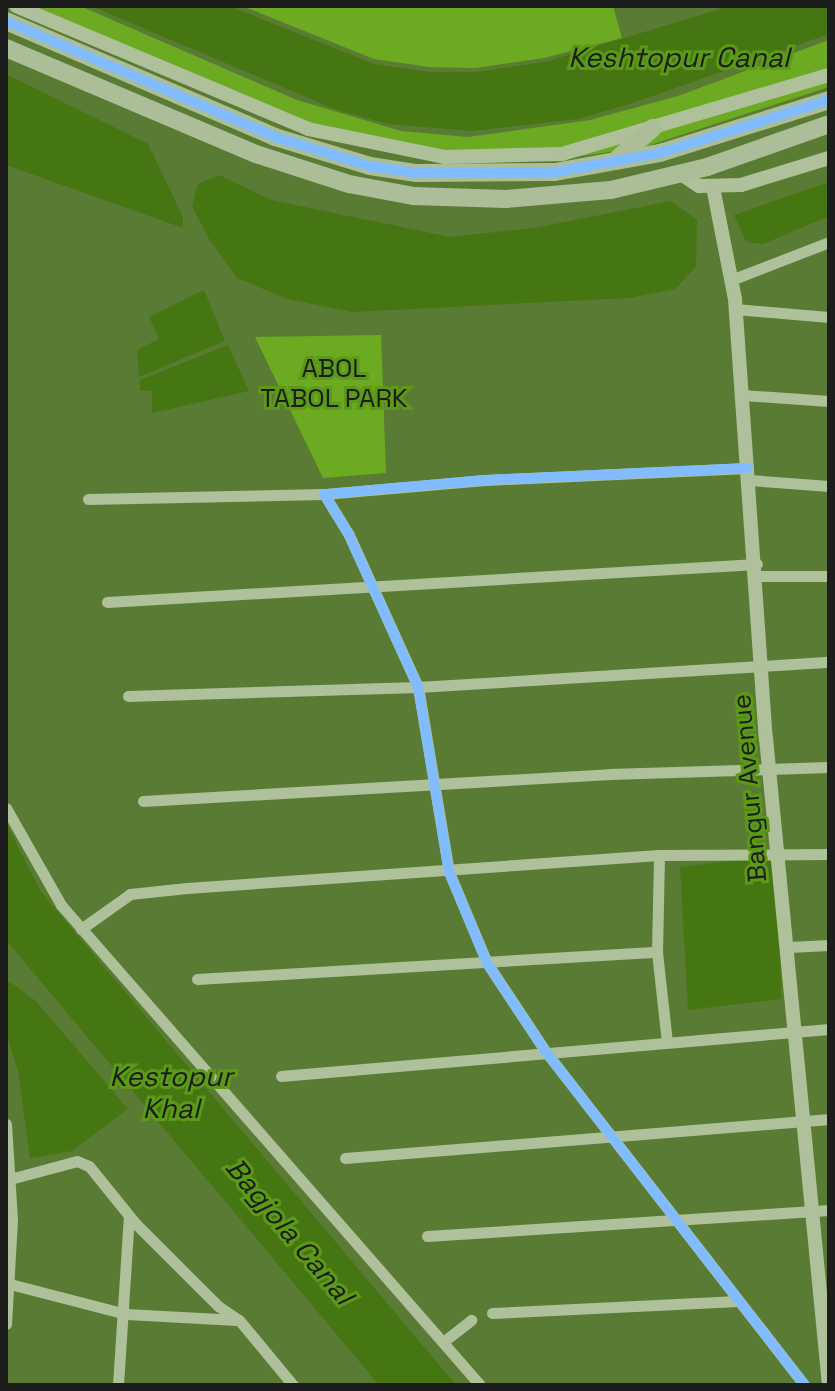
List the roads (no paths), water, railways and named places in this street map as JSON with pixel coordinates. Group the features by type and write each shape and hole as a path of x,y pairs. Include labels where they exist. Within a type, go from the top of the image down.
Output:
{"main road":[{"path":"6,21 275,137 370,166 429,174 505,175 614,161 703,143 829,100"},
{"path":"6,48 256,154 381,192 506,199 611,190 681,174 829,124"},
{"path":"614,161 653,128"}],"street":[{"path":"16,6 287,122 385,149 487,159 562,154 829,75"},
{"path":"681,174 713,187 741,185 829,158"},
{"name":"Bangur Avenue","path":"713,187 735,309 770,770 806,1120 822,1210 829,1385"},
{"path":"731,280 829,242"},
{"path":"735,309 829,317"},
{"path":"742,395 829,401"},
{"path":"88,499 324,494 485,480 749,474 829,486"},
{"path":"324,494 418,687 449,872 487,963 546,1052 804,1385"},
{"path":"107,602 370,585 757,570 829,576"},
{"path":"128,696 418,687 829,662"},
{"path":"143,801 829,767"},
{"path":"6,808 45,879 81,929 480,1385"},
{"path":"81,929 130,894 659,855 829,854"},
{"path":"659,855 657,952 667,1042"},
{"path":"789,947 829,945"},
{"path":"197,979 487,963 536,956 657,952"},
{"path":"281,1076 829,1029"},
{"path":"345,1158 829,1119"},
{"path":"6,1124 10,1179 6,1324"},
{"path":"10,1179 83,1162 129,1217 218,1306 239,1320 293,1385"},
{"path":"427,1236 822,1210"},
{"path":"118,1385 126,1314 129,1217"},
{"path":"9,1285 126,1314 239,1320"},
{"path":"492,1313 738,1301"},
{"path":"443,1342 471,1320"}],"water":[{"name":"Keshtopur Canal","path":"91,6 230,6 374,64 430,72 476,72 545,62 730,6 829,6 829,34 627,105 577,119 472,131 388,124 334,109"},
{"path":"6,74 148,144 183,217 183,228 6,165"},
{"path":"219,175 271,200 450,237 534,228 671,201 697,220 696,267 675,289 629,298 352,312 287,299 237,278 209,239 192,206 198,184"},
{"path":"829,182 829,216 763,244 746,242 734,215"},
{"path":"204,290 225,341 139,377 137,350 159,339 149,317"},
{"path":"228,345 249,391 152,413 152,391 140,391 140,380"},
{"name":"Kestopur Khal","path":"6,823 41,892 456,1385 379,1385 6,940"},
{"path":"779,855 781,999 688,1010 680,867"},
{"path":"6,979 36,1001 128,1109 72,1151 30,1158 18,1071 6,1032"}],"park label":[{"name":"ABOL TABOL PARK","path":"334,384"}],"water label":[{"name":"Bagjola Canal","path":"290,1231"}]}
